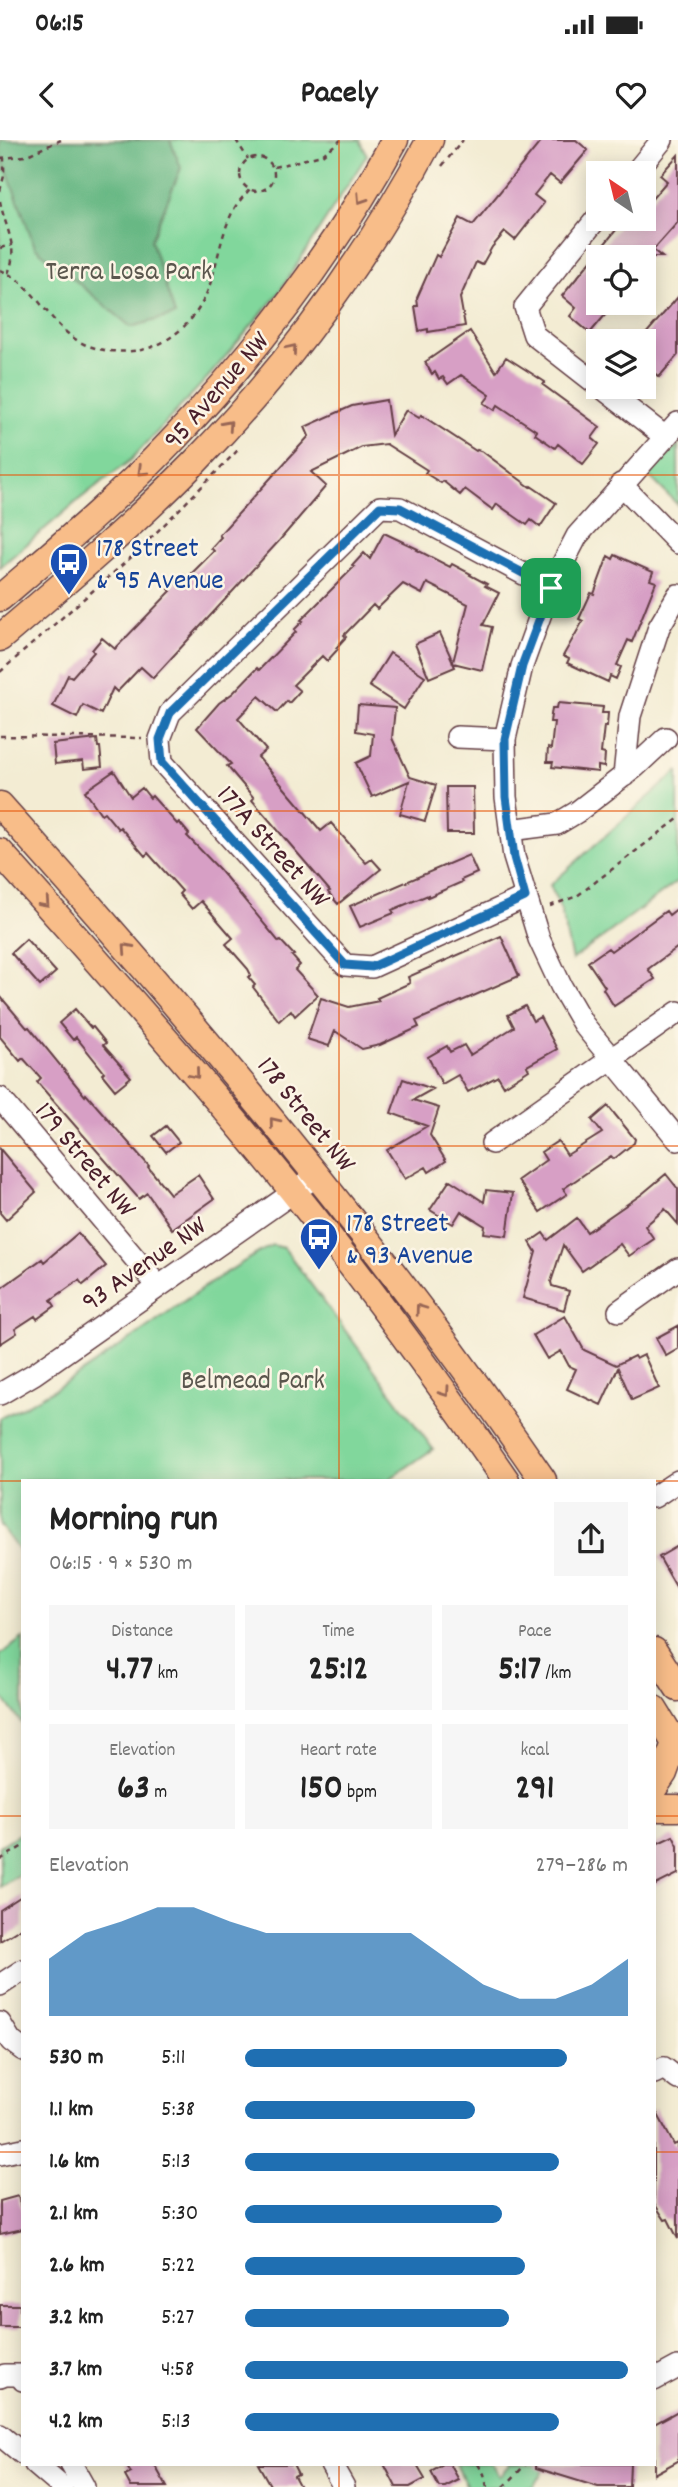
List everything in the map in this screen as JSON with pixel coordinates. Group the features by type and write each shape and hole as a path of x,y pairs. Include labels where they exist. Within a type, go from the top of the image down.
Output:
{"main road":[{"name":"95 Avenue NW","path":"2,595 104,507 170,444 230,376 319,264 371,184 395,140"},
{"name":"95 Avenue NW","path":"0,639 124,532 194,463 249,401 308,330 352,268 410,177 427,141"},
{"name":"178 Street NW","path":"0,806 154,978 318,1175 461,1363 542,1479"},
{"path":"0,852 130,998 293,1192 437,1382 505,1479"},
{"path":"656,1654 678,1688"},
{"path":"656,1712 676,1745 656,1785"},
{"path":"656,1808 678,1808"}],"street":[{"path":"645,161 662,140"},
{"path":"586,375 534,335 525,307 587,231"},
{"path":"621,399 671,429 577,536 551,588 522,666 505,739 506,797 514,857 539,939 561,986 583,1024 678,1140"},
{"path":"621,484 678,542"},
{"path":"160,739 170,713 380,507 400,508 551,588"},
{"path":"624,776 630,716 659,627 678,595"},
{"path":"457,737 505,739"},
{"path":"510,830 558,824 624,776 666,738"},
{"name":"177A Street NW","path":"160,739 162,762 345,965 372,967 528,905"},
{"path":"492,1143 678,1012"},
{"name":"179 Street NW","path":"0,1098 158,1286"},
{"name":"93 Avenue NW","path":"0,1394 33,1374 318,1175"},
{"path":"619,1311 678,1269"},
{"path":"656,1496 678,1481"},
{"path":"0,1985 21,1971"},
{"path":"0,2023 11,2041 21,2048"},
{"path":"0,2154 21,2149"},
{"path":"656,2380 678,2367"},
{"path":"0,2377 21,2377"},
{"path":"0,2435 21,2452"},
{"path":"37,2466 62,2487"},
{"path":"72,2466 84,2487"},
{"path":"332,2466 344,2487"}],"path":[{"path":"0,191 4,176 2,158 24,156 61,140"},
{"path":"236,140 248,159"},
{"path":"273,167 322,155 341,140"},
{"path":"265,158 273,167 274,177 269,186 258,191 243,184 240,173 248,159 265,158"},
{"path":"0,270 24,284 66,332 83,343 116,352 148,349 162,344 196,314 211,286 230,217 250,189"},
{"path":"0,201 12,244 13,261 8,273"},
{"path":"0,248 12,244"},
{"path":"0,736 160,739"},
{"path":"528,905 577,896 678,819"},
{"path":"0,1860 21,1847"},
{"path":"479,2466 487,2487"},
{"path":"504,2487 524,2466"}],"green space":[{"name":"Terra Losa Park","path":"0,140 360,140 367,155 278,294 210,375 131,460 81,498 0,567"},
{"path":"0,140 170,140 181,168 151,240 175,315 131,327 35,247 0,152"},
{"path":"678,445 678,505 647,474"},
{"path":"678,771 678,881 572,960 561,910 550,885"},
{"name":"Belmead Park","path":"272,1245 284,1248 433,1449 389,1479 21,1479 21,1554 0,1525 0,1418 71,1379"},
{"path":"21,1639 21,1722 0,1694 0,1655"},
{"path":"21,1832 21,1873 0,1887 0,1846"},
{"path":"457,2466 493,2466 499,2476 508,2466 546,2466 533,2487 467,2487"}],"building":[{"path":"542,140 576,140 588,150 560,183 550,175 534,195 544,203 515,240 505,232 482,265 476,262 460,298 465,326 419,331 415,306 418,306 417,298 436,255 439,257 460,218 473,225"},
{"path":"678,155 678,222 656,247 604,245 615,231 656,231 656,194 667,181 660,175"},
{"path":"586,267 586,315 605,315 593,329 586,330 570,316 576,308 562,296"},
{"path":"678,297 678,355 659,377 656,374 656,329 650,329"},
{"path":"470,331 496,372 506,357 545,382 543,385 600,427 592,438 599,444 583,464 558,444 555,448 535,434 537,431 498,405 495,410 484,403 490,395 461,375 448,384 443,377 439,379 435,372 432,374 425,362"},
{"path":"386,400 391,435 406,410 419,418 421,415 476,451 483,452 556,503 540,527 531,520 527,525 497,504 493,510 465,489 460,495 386,444 362,447 311,472 326,486 153,678 141,667 117,692 113,688 101,714 83,705 77,718 53,706 68,675 72,677 94,652 92,650 102,638 115,649 171,591 169,589 183,574 187,578 214,551 211,548 221,537 219,535 309,436 305,427 352,406"},
{"path":"384,533 450,567 452,564 499,593 483,625 492,627 482,670 453,663 455,667 429,678 415,644 440,633 453,662 468,604 427,583 422,594 403,584 377,609 373,605 344,635 346,637 327,661 322,656 293,685 300,691 289,703 287,701 277,712 259,696 238,718 266,750 258,757 321,831 331,823 366,863 372,859 381,869 338,904 328,892 330,891 252,800 254,798 227,766 231,764 197,728 219,703 233,693 257,668 259,670 296,632 294,630 303,621 301,620 354,567 352,566 364,553 370,559"},
{"path":"615,555 653,572 650,580 656,582 632,642 628,640 617,665 621,667 616,679 610,676 608,682 567,663 569,659 563,656 583,621 579,619 591,593 594,594 608,556 613,559"},
{"path":"390,653 425,676 404,709 369,686"},
{"path":"558,703 603,707 602,713 608,713 601,753 605,754 604,767 598,766 598,772 552,767 553,762 547,762 554,722 550,722 552,708 557,708"},
{"path":"358,705 395,708 392,738 410,777 436,785 425,821 400,814 409,781 372,797 356,763 371,756 373,734 356,731"},
{"path":"97,739 102,767 84,769 83,761 55,764 53,744"},
{"path":"114,771 131,797 142,788 177,824 179,822 189,834 187,836 220,870 279,942 294,955 292,956 300,965 295,970 318,995 295,1016 291,1010 279,1021 253,987 255,985 248,977 251,975 248,969 226,944 233,938 201,901 192,909 179,894 182,891 148,853 145,856 120,827 118,829 104,812 101,814 85,791"},
{"path":"446,787 473,787 474,833 447,833"},
{"path":"469,855 477,873 360,927 350,906"},
{"path":"678,908 678,947 648,969 655,979 614,1006 588,962 608,948 611,951 666,911 669,915"},
{"path":"501,936 519,976 416,1021 419,1027 380,1045 362,1049 335,1031 329,1046 307,1039 321,998 349,1007 379,1001 377,998 410,983 408,977"},
{"path":"26,939 56,972 40,986 11,953"},
{"path":"0,996 149,1166 170,1194 198,1175 214,1199 172,1229 147,1193 139,1199 37,1082 41,1078 23,1058 20,1061 0,1037"},
{"path":"525,1006 533,1021 540,1017 557,1049 527,1066 529,1070 504,1086 498,1076 468,1092 458,1075 442,1084 428,1057 447,1046 450,1052 464,1045 470,1055 514,1027 508,1015"},
{"path":"75,1009 91,1028 93,1027 106,1043 103,1045 131,1077 115,1090 76,1037 73,1040 59,1023"},
{"path":"403,1079 433,1089 413,1100 439,1108 430,1135 446,1161 429,1172 426,1167 405,1179 387,1150 427,1126 391,1113"},
{"path":"608,1106 635,1139 634,1143 614,1159 611,1156 563,1189 567,1194 540,1212 518,1180 546,1160 541,1152 558,1141 567,1155 602,1133 592,1120"},
{"path":"166,1126 179,1142 166,1152 153,1136"},
{"path":"0,1149 36,1192 6,1220 0,1213"},
{"path":"666,1174 678,1189 678,1224 665,1209 645,1226 654,1239 629,1256 620,1244 582,1271 563,1245 551,1282 552,1286 569,1291 564,1310 523,1298 536,1252 530,1242 543,1233 548,1240 577,1218 587,1232"},
{"path":"450,1180 484,1202 486,1190 513,1193 507,1236 484,1233 485,1226 461,1211 453,1224 430,1210"},
{"path":"78,1233 106,1266 83,1285 79,1280 51,1300 55,1306 37,1319 35,1316 15,1329 17,1333 0,1344 0,1289 42,1259 44,1262"},
{"path":"565,1316 584,1350 616,1365 634,1356 636,1359 644,1355 659,1388 632,1400 618,1368 601,1405 567,1389 576,1369 569,1366 561,1351 547,1359 533,1335"},
{"path":"678,1326 678,1349 666,1356 656,1338"},
{"path":"678,1546 678,1590 659,1557"},
{"path":"673,1836 678,1846 678,1874 656,1885 656,1844"},
{"path":"21,1896 21,1928 0,1941 0,1910"},
{"path":"656,2111 674,2145 678,2143 678,2239 668,2219 665,2220 656,2206"},
{"path":"18,2196 21,2229 0,2234 0,2201"},
{"path":"0,2305 20,2305 20,2327 0,2327"},
{"path":"678,2411 678,2461 654,2474 656,2466 656,2423"},
{"path":"126,2466 155,2466 167,2487 131,2487 125,2476 131,2473"},
{"path":"259,2466 294,2466 298,2474 294,2476 300,2487 271,2487"},
{"path":"385,2466 417,2466 425,2479 410,2487 396,2487"},
{"path":"442,2466 451,2466 459,2480 439,2487 431,2472"},
{"path":"630,2466 629,2487 598,2487 536,2468"}],"place":[{"name":"178 Street & 95 Avenue","path":"69,596"},
{"name":"178 Street & 93 Avenue","path":"319,1271"}],"route":[{"path":"380,507 400,508 551,588 522,666 505,739 506,797 514,857 525,897 372,967 345,965 162,762 160,739 170,713 380,507"}]}
